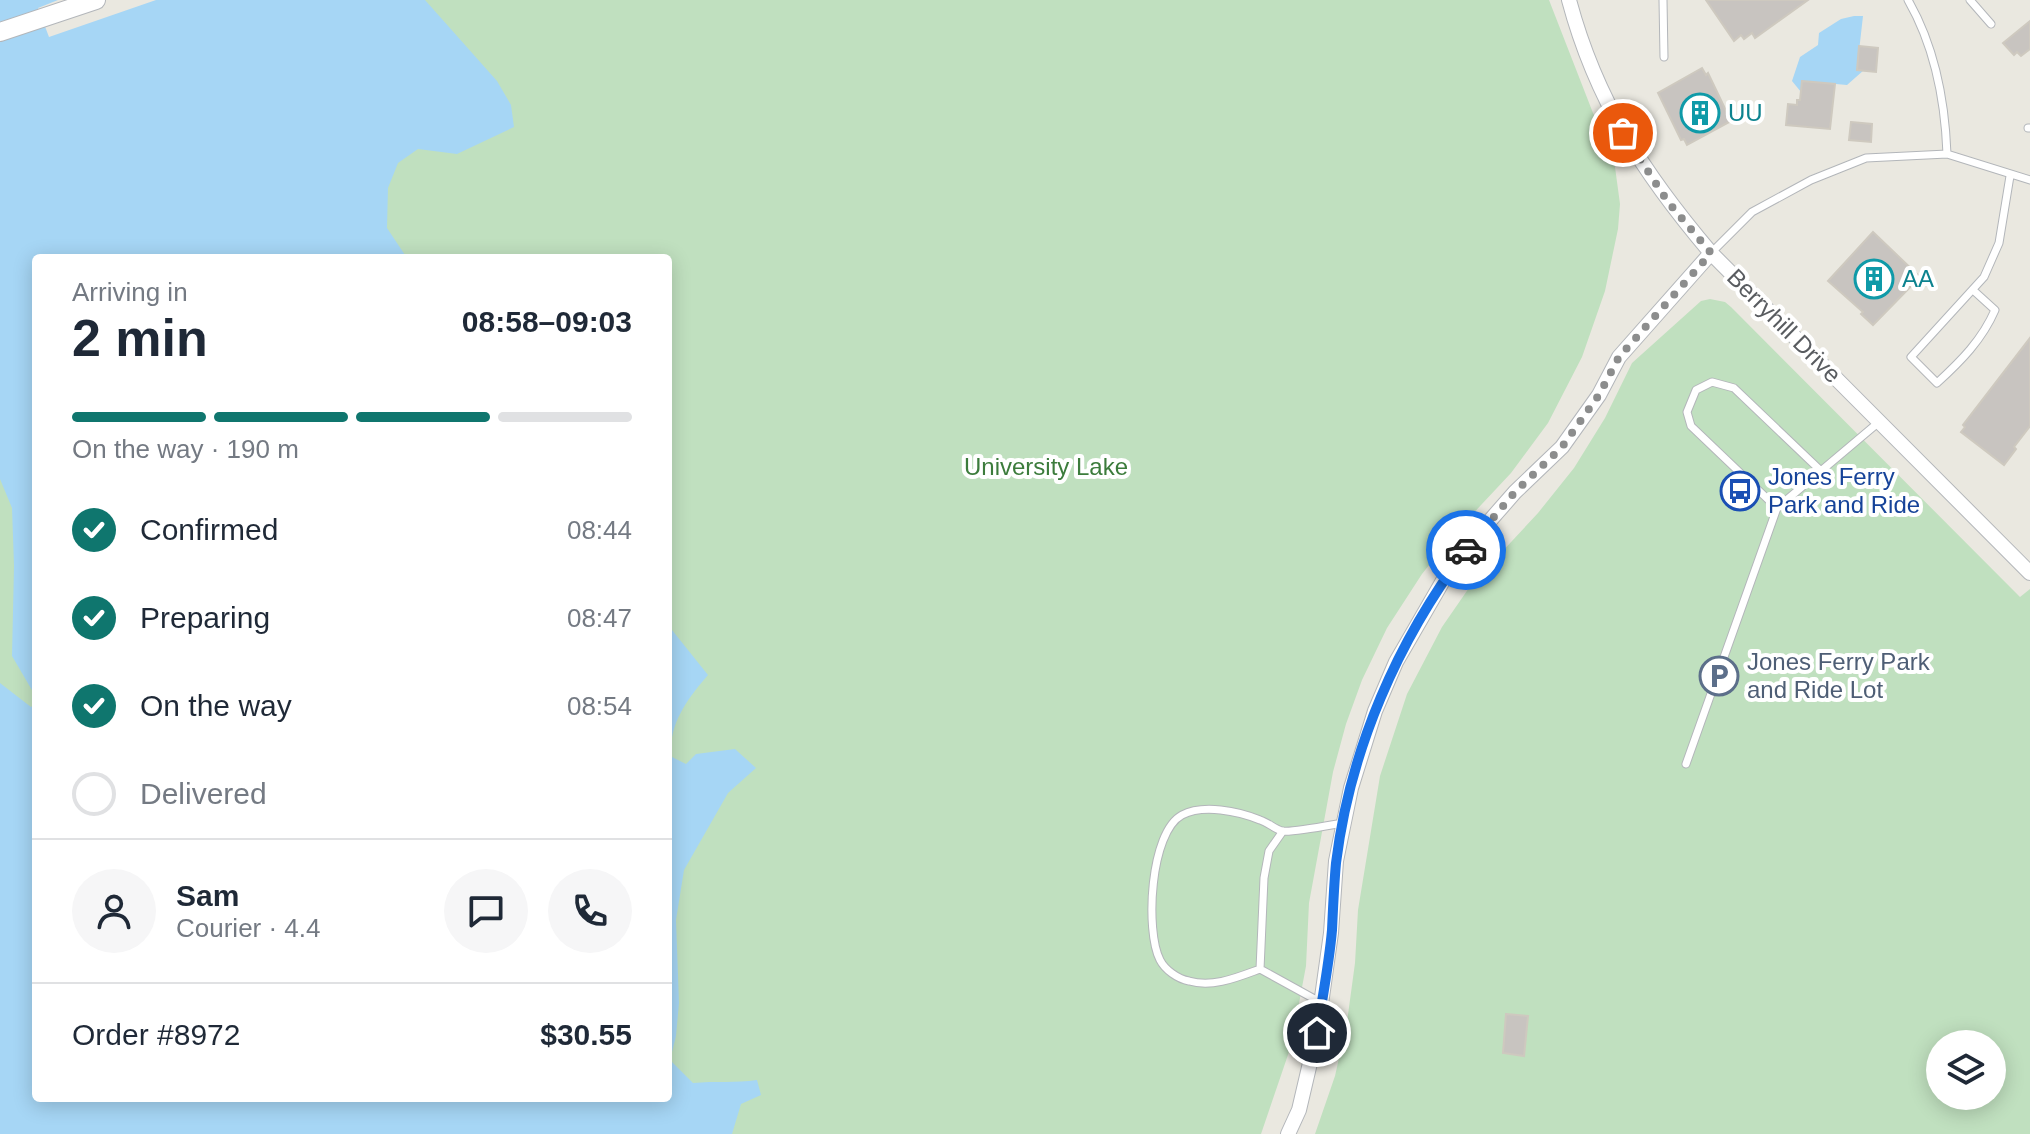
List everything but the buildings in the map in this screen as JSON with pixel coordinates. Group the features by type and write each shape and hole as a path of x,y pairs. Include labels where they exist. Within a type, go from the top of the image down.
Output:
{"street":[{"path":"0,32 96,0"},
{"name":"Berryhill Drive","path":"1569,0 1590,65 1611,113 1668,202 1711,253 2029,568"},
{"path":"1288,1134 1299,1110 1322,1003 1336,861 1354,776 1375,711 1396,662 1444,579 1506,502 1562,447 1599,395 1619,357 1711,253"}],"lane":[{"path":"1663,0 1664,57"},
{"path":"1970,0 1991,24"},
{"path":"1912,1 1938,73 1946,117 1947,154"},
{"path":"1711,253 1752,212 1811,180 1866,158 1947,154 2030,180"},
{"path":"1973,290 1995,310 1986,331 1937,383 1911,357 1984,277 1999,243 2010,176"},
{"path":"1777,508 1691,426 1687,412 1696,390 1712,382 1734,388 1821,471"},
{"path":"1686,764 1777,508 1880,421"},
{"path":"1322,1003 1260,969 1216,983 1190,982 1174,975 1160,961 1153,935 1157,854 1169,827 1181,815 1202,810 1256,818 1283,831 1344,823"},
{"path":"1260,969 1264,878 1269,851 1283,831"}],"green space":[{"name":"University Lake","path":"173,0 1549,0 1615,167 1620,204 1618,229 1605,291 1582,357 1548,423 1511,473 1453,535 1422,574 1387,628 1362,680 1333,772 1309,903 1306,966 1291,1046 1261,1134 0,1134 0,58"},
{"path":"1701,301 1725,302 2020,597 2030,589 2030,1134 1315,1134 1335,1076 1347,1022 1358,910 1380,776 1407,694 1442,627 1471,585 1538,513 1574,468 1605,418 1632,363"}],"water":[{"path":"0,0 58,0 38,8 49,37 156,0 425,0 497,81 511,105 514,127 457,154 418,149 398,163 388,188 387,228 404,254 32,254 32,690 12,656 12,508 0,479"},
{"path":"1863,16 1857,69 1864,70 1847,85 1803,81 1801,92 1792,81 1800,57 1818,45 1819,33 1841,19"},
{"path":"672,630 708,675 681,713 672,740"},
{"path":"0,683 31,707 32,1102 672,1102 672,1062 693,1083 757,1080 761,1095 741,1104 732,1134 0,1134"},
{"path":"735,749 756,768 728,793 684,870 676,920 679,1003 672,1052 672,757 686,764 696,754"}],"way so far":[{"path":"1466,550 1515,492 1562,447 1582,422 1619,357 1711,253 1668,202 1623,133"}],"place":[{"name":"UU","path":"1700,113"},
{"name":"AA","path":"1874,279"},
{"name":"Jones Ferry Park and Ride","path":"1740,491"},
{"name":"Jones Ferry Park and Ride Lot","path":"1719,676"}],"route":[{"path":"1317,1033 1331,933 1336,861 1361,752 1396,662 1421,615 1466,550"}]}
